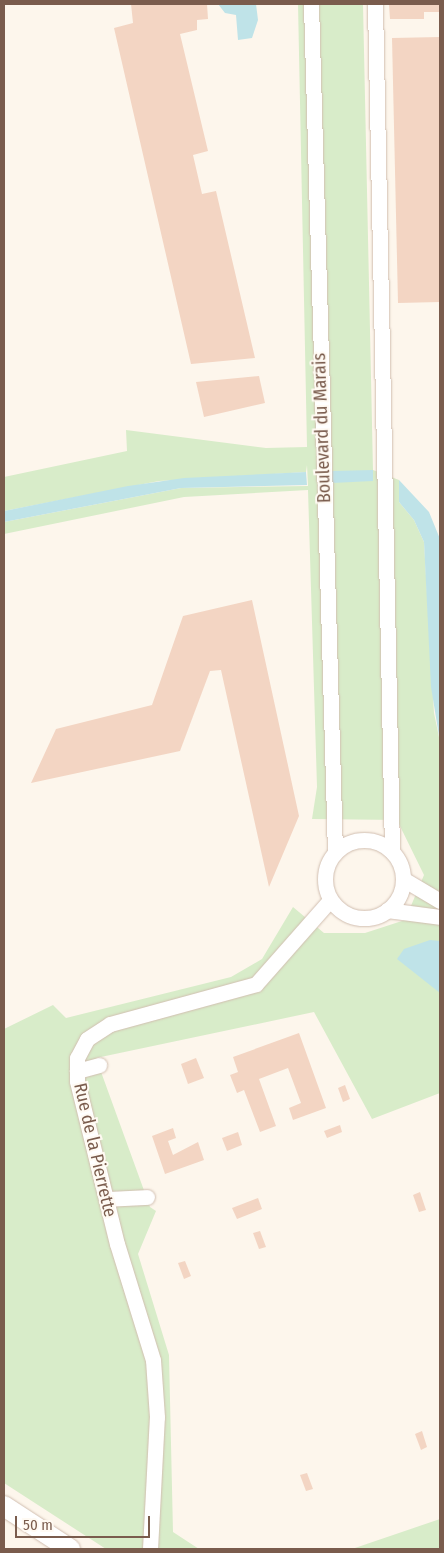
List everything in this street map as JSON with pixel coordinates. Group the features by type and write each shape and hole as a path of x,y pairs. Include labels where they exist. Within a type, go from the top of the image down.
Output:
{"street":[{"name":"Boulevard du Marais","path":"311,4 335,853"},
{"path":"375,4 392,852 403,878 440,901"},
{"path":"392,852 381,844 356,841 335,853 325,876 330,900 350,916 369,918 387,910 396,902 403,878"},
{"name":"Rue de la Pierrette","path":"150,1549 157,1417 153,1360 106,1199 77,1071 77,1058 84,1043 110,1024 256,984 330,900"},
{"path":"387,910 440,917"},
{"path":"77,1071 99,1065"},
{"path":"106,1199 147,1197"},
{"path":"4,1506 70,1549"}],"green space":[{"path":"298,4 363,4 373,470 399,480 399,502 414,520 424,542 434,713 440,742 440,1093 372,1119 314,1012 96,1058 150,1207 156,1211 138,1254 169,1355 173,1532 199,1549 106,1549 4,1483 4,1029 53,1005 66,1018 231,977 262,959 293,907 324,933 365,933 405,920 424,875 397,820 312,819 317,787 308,490 184,497 4,534 4,522 181,488 308,486 307,465 306,472 159,481 4,511 4,477 127,451 126,430 266,448 307,447"},
{"path":"440,1519 440,1549 352,1549"}],"water":[{"path":"218,4 256,4 258,20 252,38 238,40 236,15 225,13"},
{"path":"373,470 373,481 332,483 332,471"},
{"path":"306,472 307,485 181,488 4,522 4,511 128,486 184,478"},
{"path":"399,480 429,512 440,539 440,742 431,687 424,542 414,520 399,502"},
{"path":"430,940 440,941 440,993 397,959 404,949"}],"building":[{"path":"131,4 207,4 208,19 197,20 197,30 180,34 208,151 193,155 202,194 216,191 255,358 191,364 114,28 133,23"},
{"path":"440,4 440,12 424,12 424,19 390,19 389,5"},
{"path":"440,37 440,302 398,303 392,38"},
{"path":"259,376 265,403 204,417 196,382"},
{"path":"252,600 299,816 269,887 221,670 210,671 180,751 31,783 56,729 152,705 183,616"},
{"path":"299,1033 326,1108 293,1120 289,1108 301,1103 288,1068 259,1079 276,1126 260,1132 244,1090 237,1093 230,1075 238,1072 233,1057"},
{"path":"196,1058 204,1078 188,1084 181,1064"},
{"path":"345,1085 350,1099 343,1102 338,1088"},
{"path":"340,1125 342,1132 327,1138 324,1131"},
{"path":"173,1128 176,1138 168,1141 173,1155 198,1142 204,1160 165,1174 152,1136"},
{"path":"238,1132 242,1145 227,1151 222,1138"},
{"path":"420,1192 426,1210 419,1212 413,1195"},
{"path":"258,1198 262,1209 237,1219 232,1208"},
{"path":"260,1231 266,1247 259,1249 253,1233"},
{"path":"185,1261 191,1276 184,1279 178,1263"},
{"path":"422,1431 427,1447 421,1450 415,1434"},
{"path":"307,1473 313,1489 306,1491 300,1475"}]}
